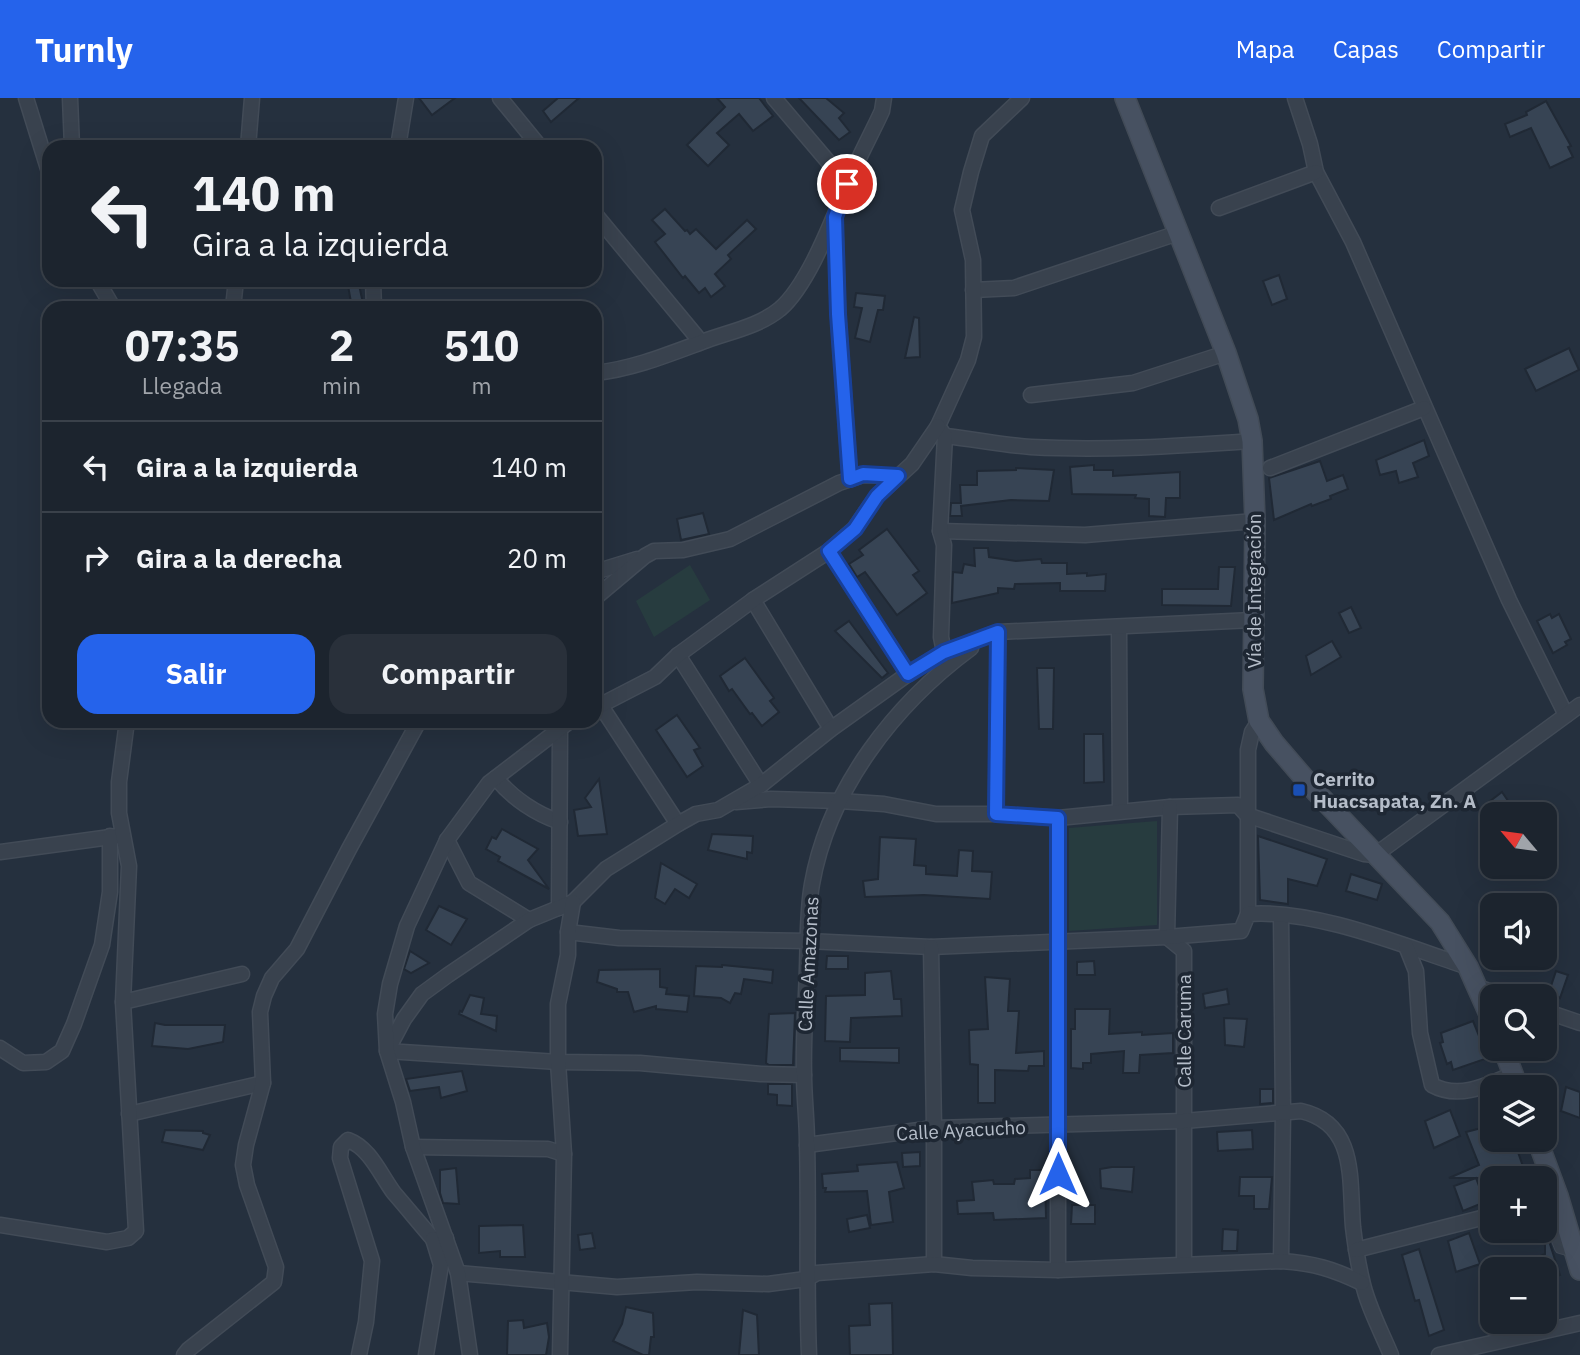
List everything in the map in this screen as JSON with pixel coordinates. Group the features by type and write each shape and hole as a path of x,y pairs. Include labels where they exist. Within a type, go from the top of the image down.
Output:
{"main road":[{"name":"Vía de Integración","path":"1125,98 1226,353 1248,419 1252,441 1255,521 1254,700 1259,722 1314,790 1440,922 1479,987"},
{"path":"1541,1152 1578,1264"}],"street":[{"path":"26,98 42,149"},
{"path":"70,98 72,140"},
{"path":"249,140 253,98"},
{"path":"399,140 405,98"},
{"path":"500,98 534,140"},
{"path":"774,98 847,184"},
{"path":"602,372 617,370 757,323 780,309 796,291 835,217 847,184 882,111 884,98"},
{"path":"944,652 941,636 944,545 940,531 942,431 974,337 973,260 962,210 982,136 1022,98"},
{"path":"1295,98 1316,172 1353,242 1509,600 1566,715"},
{"path":"1219,208 1316,172"},
{"path":"835,217 838,314 850,479"},
{"path":"602,222 701,342"},
{"path":"973,290 1014,288 1178,233"},
{"path":"1031,395 1133,383 1226,353"},
{"path":"1270,468 1424,408"},
{"path":"942,431 1029,446 1085,448 1142,448 1252,441"},
{"path":"602,705 655,677 678,655 753,600 829,551 855,529 877,496 912,464 942,431"},
{"path":"602,592 654,551 683,550 730,539 863,474 898,476"},
{"path":"940,531 1085,535 1255,521"},
{"path":"829,551 908,674"},
{"path":"602,570 645,556"},
{"path":"753,600 831,729"},
{"path":"387,1051 404,1019 422,994 529,920 566,905 606,869 678,824 696,814 718,810 761,785 831,729 944,652 992,634 1253,620"},
{"path":"1119,627 1120,811"},
{"path":"992,634 996,814"},
{"name":"Calle Amazonas","path":"809,1355 806,1279 807,1145 803,1075 812,884 821,848 840,801 877,739 928,681 992,634"},
{"path":"678,655 761,785"},
{"path":"730,803 771,799 840,801 884,804 936,814 1058,818 1170,807 1238,806 1247,815 1364,854 1376,855 1580,705"},
{"path":"602,713 678,824"},
{"path":"568,932 620,938 808,941 931,947 1167,937 1241,931 1248,914 1248,750 1252,732 1259,722"},
{"path":"0,1048 23,1063 46,1062 62,1051 74,1024 102,946 119,813 119,782 126,728"},
{"path":"184,1355 274,1282 276,1267 247,1185 243,1165 263,1083 260,1012 264,996 272,978 297,950 415,728"},
{"path":"426,1355 441,1265 439,1239 387,1051 385,1014 399,950 418,898 447,840 496,778 562,728"},
{"path":"560,1355 564,1154 558,1062 558,1004 568,955 560,822 565,728"},
{"path":"496,778 507,792 547,818 560,822"},
{"path":"1167,937 1170,807"},
{"path":"1058,818 1058,1270"},
{"path":"0,852 116,836"},
{"path":"0,1225 107,1242 128,1238 135,1231 123,1002 129,866 116,836"},
{"path":"447,840 470,883 529,920"},
{"path":"1248,914 1281,915 1326,923 1468,967"},
{"path":"1281,915 1281,1261"},
{"name":"Calle Caruma","path":"1167,937 1184,951 1184,1264"},
{"path":"1406,946 1416,971 1420,1033 1432,1085 1442,1091 1480,1088"},
{"path":"931,947 934,1264"},
{"path":"123,1002 243,974"},
{"path":"1557,1015 1580,1023"},
{"path":"387,1051 558,1062 640,1063 803,1075"},
{"path":"129,1114 263,1083"},
{"name":"Calle Ayacucho","path":"807,1145 934,1128 1184,1121 1301,1111 1316,1115 1330,1124 1344,1143 1362,1283 1391,1355"},
{"path":"359,1355 366,1322 372,1261 340,1158 341,1147 348,1140 368,1154 393,1191 439,1239 458,1273 470,1355"},
{"path":"413,1147 548,1149 564,1154"},
{"path":"1356,1250 1480,1218"},
{"path":"1557,1240 1560,1248 1578,1264"},
{"path":"458,1273 617,1287 697,1282 768,1284 806,1279 817,1273 934,1264 972,1268 1058,1270 1281,1261 1313,1264 1362,1283"},
{"path":"1439,1355 1580,1323"}],"green space":[{"path":"690,565 710,600 654,637 636,601"},
{"path":"1157,821 1157,925 1069,931 1069,828"}],"building":[{"path":"419,98 455,98 432,115"},
{"path":"558,98 579,98 551,122 543,111"},
{"path":"717,98 759,98 773,116 753,131 739,114 717,133 729,145 708,166 687,145 725,107"},
{"path":"799,98 826,98 844,113 839,118 850,132 839,140"},
{"path":"1546,101 1571,146 1568,147 1573,157 1550,168 1531,128 1510,137 1505,124 1527,115 1526,112"},
{"path":"665,209 685,231 690,234 696,229 716,249 747,220 756,229 728,255 731,259 715,274 725,286 711,297 705,288 699,293 685,276 683,278 655,242 665,234 652,220"},
{"path":"1279,275 1287,299 1272,305 1263,281"},
{"path":"348,287 360,287 362,301 351,301"},
{"path":"856,293 885,296 883,310 878,310 870,342 855,338 862,308 854,307"},
{"path":"914,317 919,318 920,357 905,358"},
{"path":"1569,348 1579,370 1536,391 1525,369"},
{"path":"1424,440 1429,456 1413,463 1418,477 1399,483 1396,471 1380,475 1376,460"},
{"path":"1320,461 1327,481 1343,475 1348,489 1330,496 1331,499 1312,506 1311,504 1274,520 1269,478"},
{"path":"1094,465 1094,470 1113,470 1113,476 1180,472 1180,498 1166,498 1165,517 1149,516 1149,499 1135,498 1136,495 1072,494 1070,467"},
{"path":"1016,468 1054,470 1049,501 1011,500 961,506 962,516 950,516 951,503 961,503 960,485 977,485 977,471"},
{"path":"703,513 709,534 681,540 677,519"},
{"path":"887,529 919,571 913,575 927,593 897,615 865,572 857,577 849,564 863,555 859,550"},
{"path":"974,548 988,548 989,557 1067,563 1067,574 1106,574 1105,591 1060,591 1060,583 1015,584 1014,589 998,588 998,593 952,603 953,572 962,573 964,564 975,566"},
{"path":"1219,567 1235,567 1231,606 1162,605 1162,589 1218,589"},
{"path":"1351,607 1361,628 1349,633 1339,613"},
{"path":"1550,614 1552,618 1559,614 1571,639 1565,642 1567,645 1553,653 1537,621"},
{"path":"849,621 888,673 882,678 835,631"},
{"path":"1332,641 1341,657 1311,675 1306,656"},
{"path":"745,658 774,698 770,701 779,712 762,726 732,689 729,691 720,676"},
{"path":"1037,668 1054,668 1053,729 1039,729"},
{"path":"677,715 700,748 694,750 703,766 687,777 656,730"},
{"path":"1084,734 1103,734 1104,782 1084,783"},
{"path":"599,779 607,834 578,836 574,810 591,807 585,798"},
{"path":"1502,792 1509,802 1489,802"},
{"path":"502,829 538,849 528,860 549,889 498,861 500,857 486,849 492,837 496,839"},
{"path":"712,834 753,836 752,853 747,852 747,859 708,850"},
{"path":"1258,836 1327,859 1317,886 1288,879 1288,904 1260,900"},
{"path":"880,837 916,839 914,865 926,866 926,874 957,876 959,850 973,851 972,871 992,872 990,899 924,895 865,897 863,881 878,879"},
{"path":"661,863 697,884 689,898 675,889 665,904 655,898"},
{"path":"1351,874 1382,884 1377,900 1346,891"},
{"path":"439,906 467,919 451,945 426,930"},
{"path":"410,951 429,963 411,973 404,969"},
{"path":"827,956 848,956 848,969 826,969"},
{"path":"1094,961 1095,975 1077,975 1077,962"},
{"path":"722,965 773,970 772,983 744,979 741,994 735,993 730,1003 721,998 694,996 696,966"},
{"path":"660,969 660,987 667,988 666,994 689,996 687,1012 656,1009 656,1006 634,1012 628,992 617,992 617,989 597,982 599,970"},
{"path":"891,971 894,999 901,999 902,1016 851,1018 850,1042 825,1041 826,996 865,995 865,973"},
{"path":"1556,971 1568,975 1560,998 1557,996 1557,984 1552,984"},
{"path":"985,977 1010,979 1008,1011 1019,1011 1016,1053 1044,1051 1044,1066 1029,1066 1028,1071 995,1070 995,1103 978,1103 978,1065 970,1064 969,1030 988,1029"},
{"path":"1227,989 1229,1004 1205,1008 1203,994"},
{"path":"470,995 484,998 481,1014 497,1016 496,1031 459,1014"},
{"path":"1075,1009 1110,1009 1109,1034 1173,1033 1173,1053 1140,1055 1139,1073 1123,1073 1124,1051 1091,1054 1091,1063 1083,1063 1083,1069 1071,1068 1071,1029 1075,1029"},
{"path":"795,1013 793,1065 769,1065 766,1063 769,1014"},
{"path":"1224,1018 1247,1019 1244,1047 1225,1045"},
{"path":"1473,1021 1480,1038 1480,1061 1453,1070 1451,1062 1447,1064 1440,1043 1443,1042 1441,1033"},
{"path":"155,1023 225,1025 223,1042 188,1049 152,1046"},
{"path":"840,1048 899,1048 899,1063 840,1061"},
{"path":"462,1071 467,1091 441,1098 439,1087 410,1091 406,1079"},
{"path":"768,1084 792,1084 792,1106 777,1105 777,1095 768,1094"},
{"path":"1566,1087 1580,1092 1580,1118 1561,1111"},
{"path":"1260,1089 1273,1089 1273,1103 1260,1104"},
{"path":"1450,1110 1460,1136 1434,1148 1425,1121"},
{"path":"1480,1128 1480,1152 1518,1152 1523,1166 1480,1166 1480,1178 1449,1178 1479,1165 1466,1132"},
{"path":"165,1130 203,1131 210,1135 203,1150 162,1142"},
{"path":"1252,1130 1253,1149 1218,1151 1217,1132"},
{"path":"920,1152 920,1166 903,1167 902,1153"},
{"path":"897,1162 904,1188 889,1192 893,1222 871,1225 867,1191 825,1192 826,1188 823,1188 822,1174 858,1171 857,1165"},
{"path":"1134,1167 1132,1192 1101,1188 1100,1169"},
{"path":"456,1168 459,1204 443,1203 440,1170"},
{"path":"1030,1170 1045,1170 1046,1218 994,1220 993,1213 958,1214 957,1201 974,1200 972,1182 993,1180 994,1184 1014,1184 1015,1179 1030,1178"},
{"path":"1240,1177 1272,1177 1269,1209 1254,1209 1254,1196 1239,1196"},
{"path":"1476,1178 1480,1189 1480,1204 1463,1211 1454,1186"},
{"path":"1072,1205 1095,1205 1095,1224 1071,1224"},
{"path":"867,1215 870,1228 849,1232 847,1219"},
{"path":"523,1225 525,1257 500,1257 500,1251 479,1253 479,1226"},
{"path":"1223,1229 1238,1230 1237,1251 1222,1251"},
{"path":"592,1233 595,1248 580,1250 578,1235"},
{"path":"1469,1233 1480,1264 1456,1272 1448,1241"},
{"path":"1545,1243 1550,1243 1554,1257 1538,1257 1545,1254"},
{"path":"1419,1249 1444,1330 1429,1336 1419,1300 1415,1301 1402,1255"},
{"path":"892,1303 893,1355 850,1355 849,1326 870,1325 869,1304"},
{"path":"626,1307 653,1313 654,1337 651,1337 649,1355 643,1355 613,1341 622,1324"},
{"path":"743,1310 757,1315 759,1355 739,1355"},
{"path":"523,1320 524,1328 547,1323 549,1337 546,1355 507,1355 508,1321"}],"place":[{"name":"Cerrito Huacsapata, Zn. A","path":"1299,790"}],"route":[{"path":"847,184 835,217 838,314 850,479 863,474 898,476 877,496 855,529 829,551 908,674 944,652 998,632 996,814 1058,818 1058,1174"}]}
